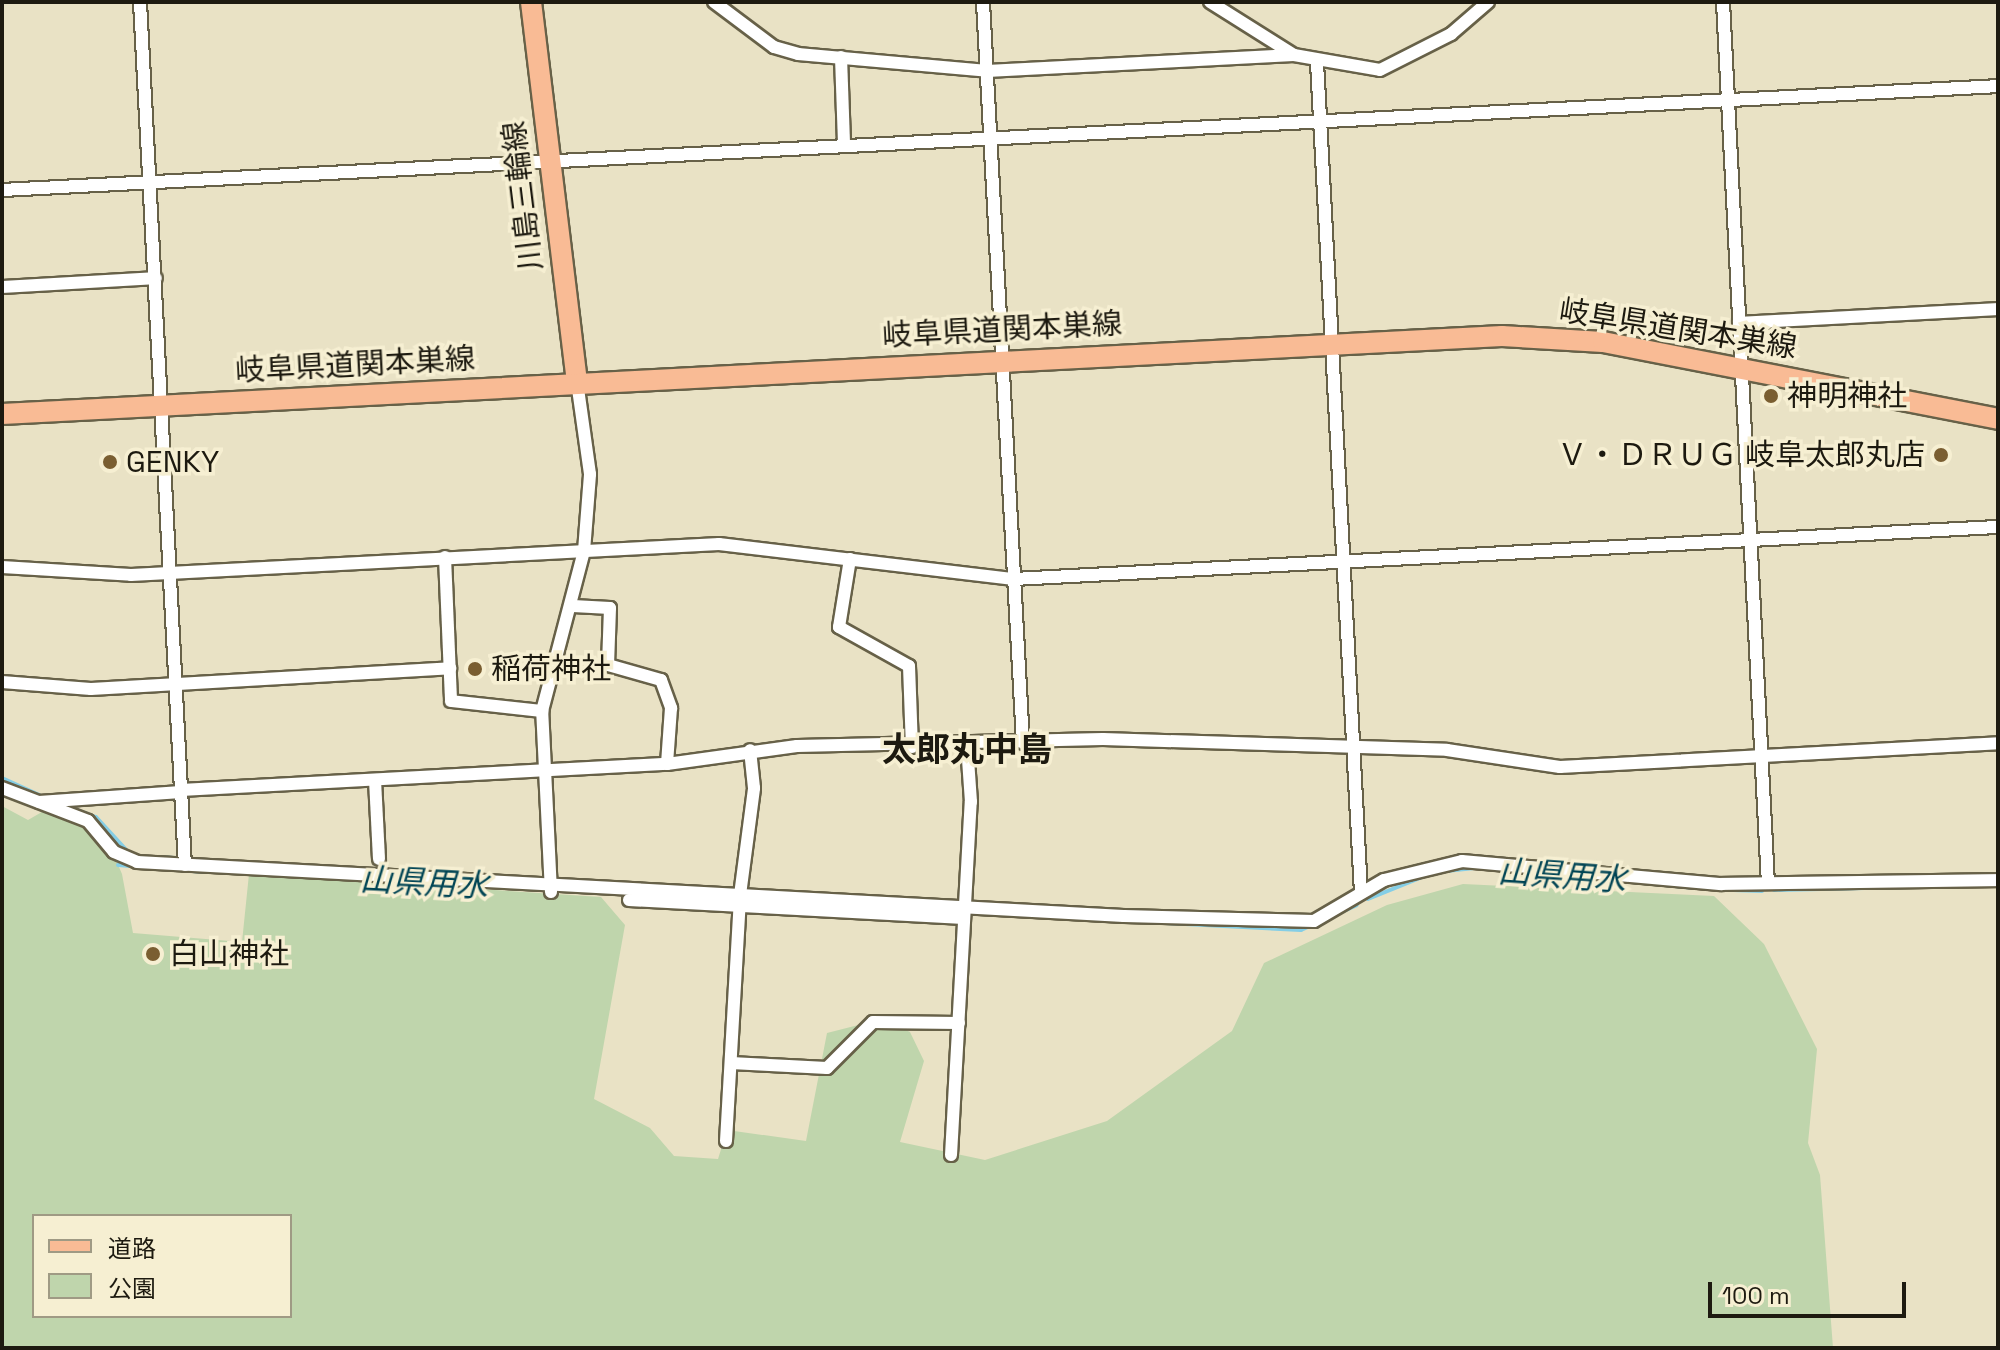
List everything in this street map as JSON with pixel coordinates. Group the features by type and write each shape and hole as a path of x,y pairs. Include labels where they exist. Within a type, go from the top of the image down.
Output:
{"main road":[{"name":"川島三輪線","path":"531,2 577,382"},
{"name":"岐阜県道関本巣線","path":"2,414 1331,342 1564,338 1740,367 1998,419"}],"street":[{"path":"140,2 185,865"},
{"path":"714,2 774,47 841,57 987,71 1294,55"},
{"path":"983,2 1023,743"},
{"path":"1210,2 1294,55 1317,62 1394,66 1488,2"},
{"path":"1723,2 1768,883"},
{"path":"841,57 844,145"},
{"path":"1317,62 1361,892"},
{"path":"2,190 151,178 549,161 1998,86"},
{"path":"2,287 156,278"},
{"path":"1739,323 1998,309"},
{"path":"551,888 542,711 573,606 584,551 590,474 577,382"},
{"path":"2,567 131,575 169,570 732,544 1014,579 1998,527"},
{"path":"445,557 451,701 542,711"},
{"path":"850,559 839,627 909,666 912,747"},
{"path":"573,606 610,608 608,665 661,680 671,708 667,764"},
{"path":"2,682 175,684 450,668"},
{"path":"39,802 181,791 667,764 750,750 1023,743 1354,747 1447,750 1560,767 1998,743"},
{"path":"951,1155 965,912 967,745"},
{"path":"726,1141 740,901 754,788 750,750"},
{"path":"375,780 379,859"},
{"path":"2,788 88,821 125,858 185,865 740,901 965,912 1299,923 1410,872 1475,860 1768,883 1998,880"},
{"path":"629,900 740,901"},
{"path":"731,1063 827,1068 873,1022 959,1023"}],"green space":[{"path":"61,801 102,828 122,874 133,933 242,942 249,874 601,897 625,925 594,1099 650,1128 674,1156 718,1159 727,1130 806,1141 827,1033 882,1019 910,1032 924,1061 900,1142 985,1160 1107,1121 1232,1031 1264,963 1387,905 1463,884 1714,896 1764,944 1817,1049 1808,1143 1820,1175 1833,1348 2,1348 2,806 28,820"}],"waterway":[{"name":"山県用水","path":"2,778 39,795"},
{"name":"山県用水","path":"64,805 96,817 129,853"},
{"name":"山県用水","path":"157,857 175,858"},
{"name":"山県用水","path":"118,865 205,872"},
{"name":"山県用水","path":"1446,871 1477,868"},
{"name":"山県用水","path":"1368,899 1422,877"},
{"name":"山県用水","path":"1613,880 1696,888"},
{"name":"山県用水","path":"1774,890 1908,887"},
{"name":"山県用水","path":"1733,890 1762,891"},
{"name":"山県用水","path":"1166,923 1301,930 1357,905"}],"place":[{"name":"神明神社","path":"1771,396"},
{"name":"Ｖ・ＤＲＵＧ 岐阜太郎丸店","path":"1941,455"},
{"name":"GENKY","path":"110,462"},
{"name":"稲荷神社","path":"475,669"},
{"name":"白山神社","path":"153,954"}],"district":[{"name":"太郎丸中島","path":"967,750"}]}
